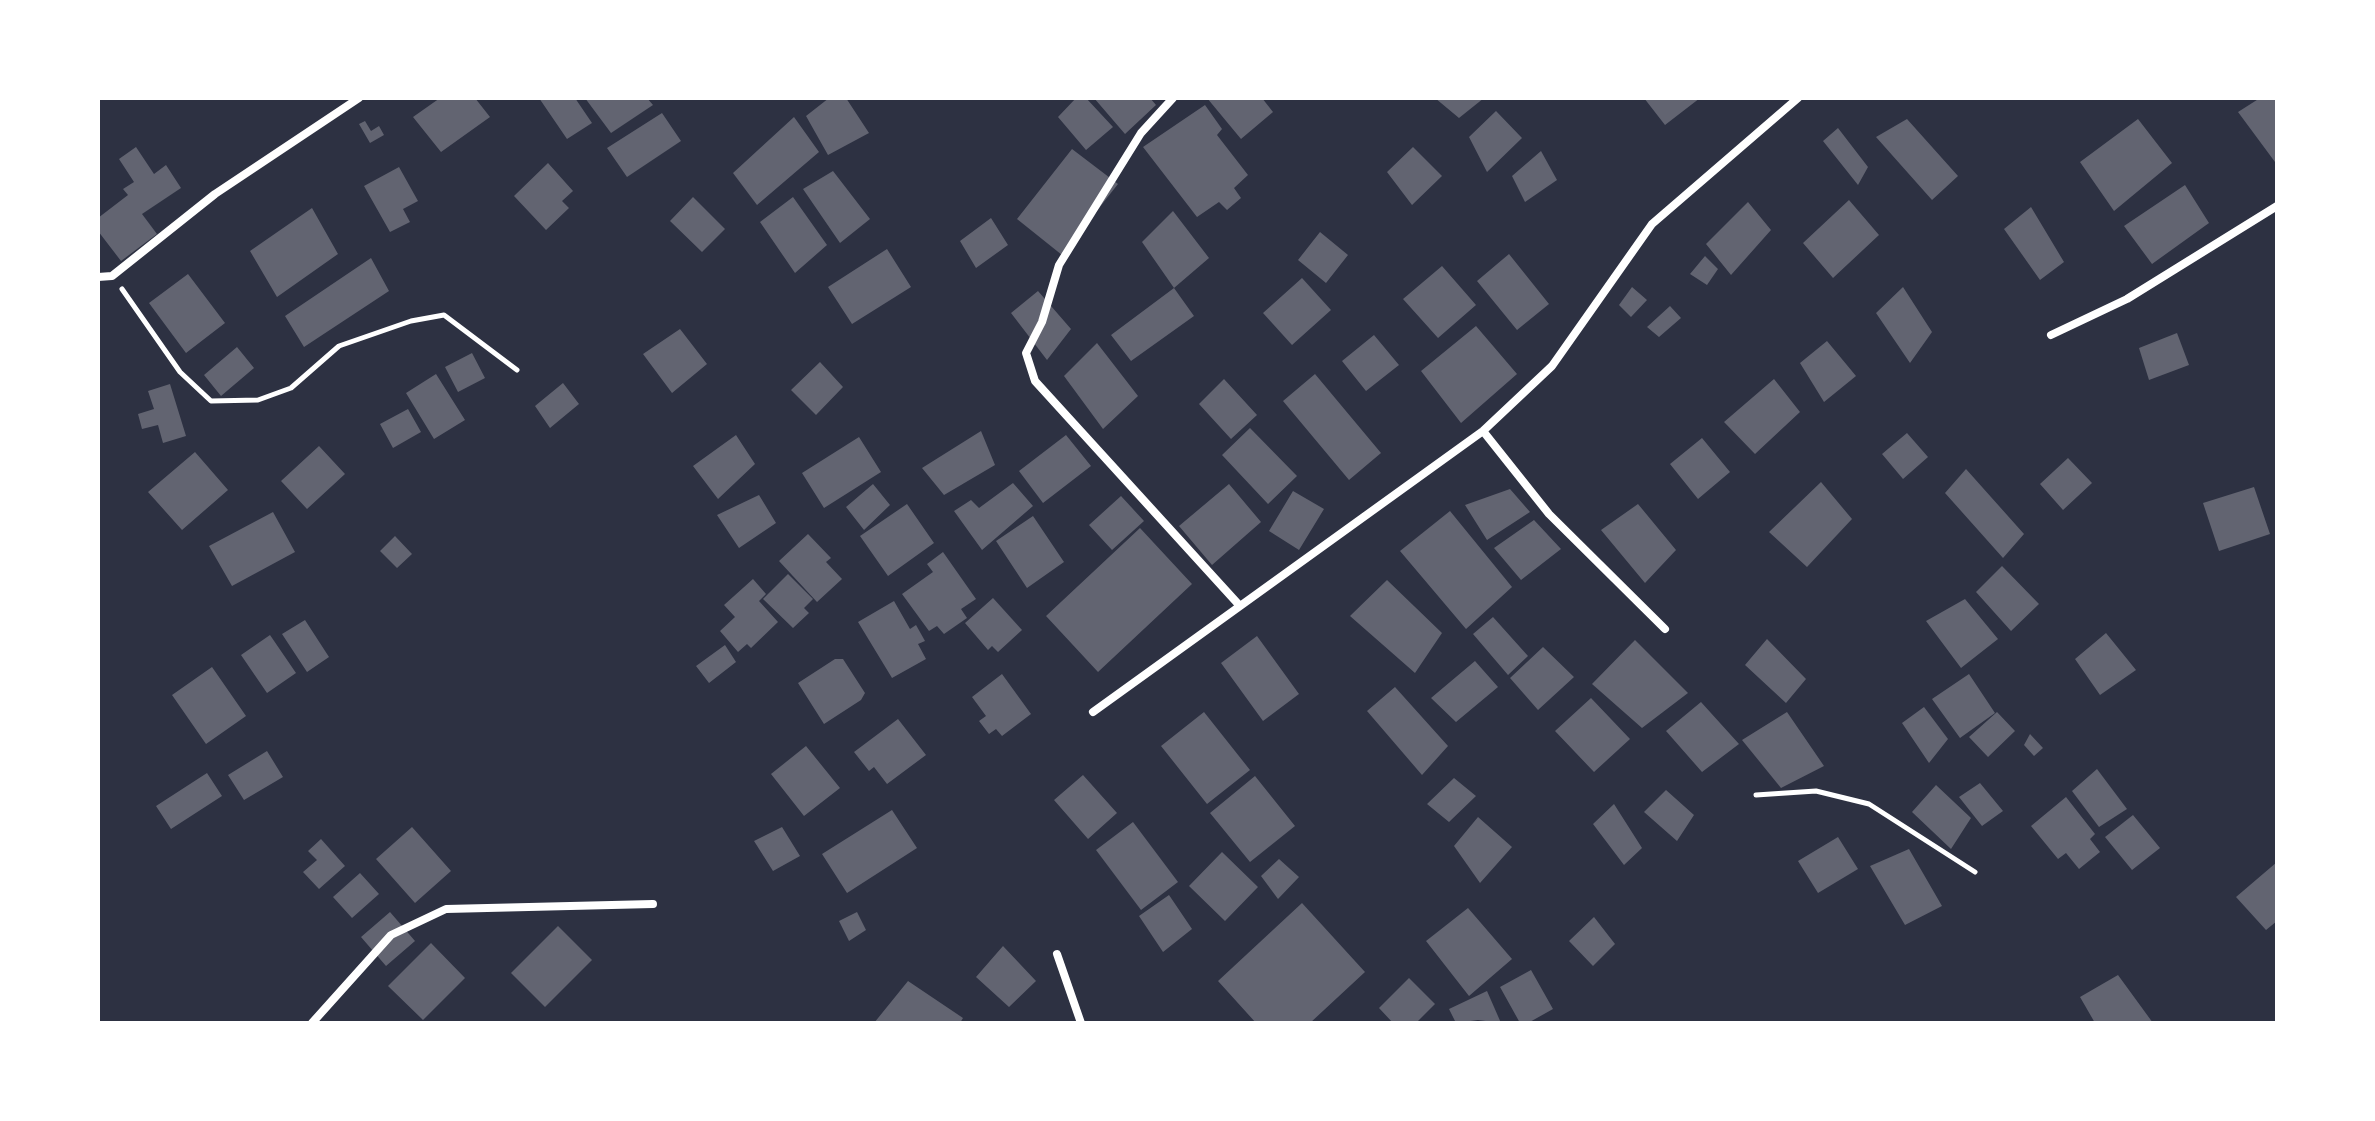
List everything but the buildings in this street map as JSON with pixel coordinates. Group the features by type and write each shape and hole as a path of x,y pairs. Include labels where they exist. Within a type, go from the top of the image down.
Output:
{"street":[{"path":"98,277 112,276 215,194 359,98"},
{"path":"1173,98 1141,133 1059,265 1042,322 1026,353 1035,381 1240,606"},
{"path":"1093,712 1483,431 1552,366 1652,224 1798,98"},
{"path":"2051,335 2127,299 2277,206"},
{"path":"1483,431 1549,514 1665,629"},
{"path":"312,1023 391,935 446,909 653,904"},
{"path":"1057,954 1081,1023"}],"path":[{"path":"112,276 180,372 211,401 258,400 291,388 339,346 411,321 444,315 517,370"},
{"path":"1756,795 1816,791 1869,804 1975,872"}]}
